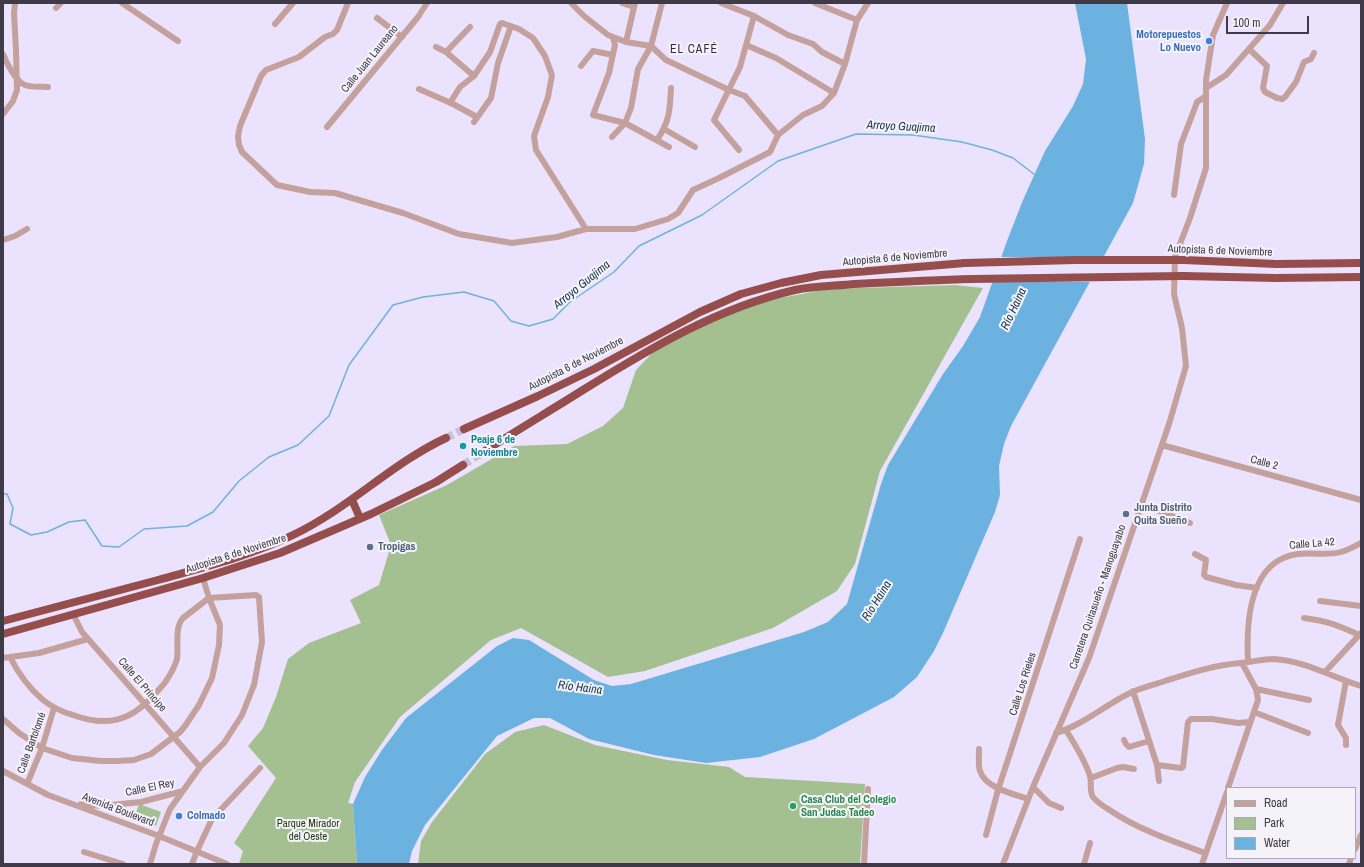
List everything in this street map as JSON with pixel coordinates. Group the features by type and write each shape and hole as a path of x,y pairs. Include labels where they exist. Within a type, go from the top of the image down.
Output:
{"highway":[{"name":"Autopista 6 de Noviembre","path":"464,429 594,369 700,312 741,294 781,283 821,275 965,263 1075,260 1184,260 1276,264 1361,263"},
{"name":"Autopista 6 de Noviembre","path":"480,454 629,361 673,337 736,308 764,298 796,290 885,282 972,278 1183,276 1361,277"},
{"name":"Autopista 6 de Noviembre","path":"3,621 212,565 249,553 293,535 314,524 352,500 412,457 446,438"},
{"name":"Autopista 6 de Noviembre","path":"3,634 203,578 280,553 360,518 436,482 463,465"},
{"path":"352,500 360,518"}],"street":[{"path":"3,114 13,101 17,90 14,13 15,3"},
{"path":"56,8 61,3"},
{"path":"122,3 178,41"},
{"path":"348,3 337,30 333,34 325,37 299,56 266,70 261,76 240,126 238,136 239,145 242,152 277,185 310,192 335,194 403,213 459,234 512,243 557,237 586,229 635,229 668,219 678,213 693,190 770,152 778,135 803,115 822,106 834,93 845,64 857,20 868,3"},
{"name":"Calle Juan Laureano","path":"327,127 402,37 427,3"},
{"path":"571,3 584,16 608,35 626,42 651,46 666,60 745,96 778,135"},
{"path":"622,3 635,5 626,42"},
{"path":"612,137 625,123 631,108 638,69 651,46 662,3"},
{"path":"721,3 754,16 788,35 813,44 822,52 845,64"},
{"path":"815,3 857,20"},
{"name":"Carretera Quitasueño - Manoguayabo","path":"1003,864 1033,787 1089,658 1162,445 1186,366 1182,328 1174,294 1175,257 1190,218 1206,168 1206,88 1213,34 1227,3"},
{"path":"1206,88 1226,75 1270,24 1283,3"},
{"path":"275,24 290,4"},
{"path":"739,150 714,120 740,67 754,16"},
{"path":"377,18 402,37"},
{"path":"450,103 460,87 474,76 490,52 500,24 502,23 519,29 533,38 545,56 552,75 548,97 534,136 536,150 586,229"},
{"path":"419,88 450,103 475,120 491,98 498,63 511,26"},
{"path":"446,52 470,27"},
{"path":"613,37 615,45 609,73 593,115 625,123 669,147"},
{"path":"746,45 776,58 834,93"},
{"path":"436,47 446,52 474,76"},
{"path":"1249,49 1267,66 1267,71 1263,82 1265,92 1282,99 1296,82 1304,62 1310,59 1314,53"},
{"path":"581,66 594,51 613,55"},
{"path":"3,54 6,62 20,82 26,86 48,87"},
{"path":"657,140 664,130 670,111 671,88"},
{"path":"1174,195 1183,138 1197,102 1206,96"},
{"path":"664,130 695,147"},
{"path":"3,240 15,236 27,229"},
{"name":"Calle 2","path":"1162,445 1361,500"},
{"path":"1141,504 1190,523"},
{"name":"Calle Los Rieles","path":"986,835 998,790 1080,539"},
{"name":"Calle La 42","path":"1245,663 1252,601 1266,570 1283,557 1299,554 1340,552 1361,543"},
{"path":"1195,554 1206,560 1204,575 1206,577 1236,585 1257,588"},
{"path":"3,719 20,734 42,748 72,758 118,761 134,760 152,754 186,726 199,705 212,678 216,665 220,625 203,578"},
{"path":"10,657 26,683 42,700 54,708 86,720 99,722 114,721 130,715 145,705 166,681 177,660 180,622 183,618 209,598 258,596 260,599 262,642 254,685 242,715 224,743 200,767 170,809 150,864"},
{"path":"1320,601 1361,606"},
{"name":"Calle El Príncipe","path":"73,614 82,632 200,767"},
{"path":"1304,618 1334,623 1360,634 1325,672"},
{"path":"3,658 39,653 88,639"},
{"path":"1056,733 1066,730 1100,711 1118,698 1133,691 1205,669 1234,663 1274,659 1300,664 1361,686"},
{"path":"1228,787 1258,700 1256,689 1245,663"},
{"path":"1346,681 1338,725 1346,738 1346,745"},
{"path":"1256,689 1309,700"},
{"path":"1133,691 1157,765 1159,781"},
{"name":"Calle Bartolomé","path":"27,784 42,748 54,708"},
{"path":"1254,712 1308,733"},
{"path":"1157,765 1180,768 1183,767 1188,722 1191,719 1212,719 1238,723 1250,722"},
{"path":"1066,730 1080,754 1091,778 1091,790 1093,797 1099,803 1131,823 1173,842 1205,854"},
{"path":"1124,740 1129,747 1148,741"},
{"path":"979,749 980,772 982,777 998,790 1028,800"},
{"path":"1091,778 1117,768 1123,767 1134,769"},
{"path":"192,864 212,819 260,768"},
{"name":"Avenida Boulevard","path":"3,771 48,795 159,836 227,864"},
{"path":"1033,787 1049,803 1061,808"},
{"path":"864,864 868,789"},
{"name":"Calle El Rey","path":"73,803 101,806 141,802 183,791"},
{"path":"1202,864 1226,795"},
{"path":"1356,847 1361,835"},
{"path":"1084,864 1090,843"},
{"path":"84,852 123,864"}],"green space":[{"name":"Parque Mirador del Oeste","path":"955,285 983,288 880,471 855,564 837,591 773,628 645,671 608,677 521,628 491,640 400,717 355,782 348,803 353,804 357,864 239,864 243,851 234,843 276,778 248,746 263,728 276,697 288,659 309,643 361,623 350,600 379,585 391,545 379,515 447,485 514,446 567,444 603,426 623,408 636,370 654,351 711,321 765,301 828,289"},
{"path":"544,725 595,745 667,760 729,767 745,777 865,784 860,864 418,864 421,841 432,822 485,754 515,732"},
{"path":"139,804 161,812 156,826 134,818"}],"water":[{"name":"Río Haina","path":"1075,3 1127,3 1145,139 1144,164 1133,203 1011,426 1004,444 999,466 1000,495 995,512 943,633 934,651 917,677 894,697 814,739 760,757 706,763 654,755 589,739 550,718 534,718 497,736 425,825 412,851 409,864 357,864 353,804 365,777 382,750 406,718 497,646 513,638 529,640 594,680 612,686 631,684 804,632 828,622 847,604 881,484 888,465 943,374 963,346 980,317 1023,200 1045,151 1073,106 1083,84 1086,59"}],"pier":[{"path":"999,257 1105,257 1092,282 990,282"}],"waterway":[{"name":"Arroyo Guajima","path":"3,494 7,494 13,508 10,524 31,535 47,532 69,522 85,520 102,546 119,547 144,529 187,526 213,512 239,481 269,457 298,445 329,416 349,365 393,305 423,297 464,292 494,301 511,321 529,326 553,319 570,302 614,272 639,246 702,215 778,161 856,134 913,135 962,142 992,150 1013,158 1035,175"}],"tunnel":[{"path":"446,438 464,429"},
{"path":"463,465 480,454"}],"place":[{"name":"Motorepuestos Lo Nuevo","path":"1209,41"},
{"name":"Peaje 6 de Noviembre","path":"463,446"},
{"name":"Junta Distrito Quita Sueño","path":"1126,514"},
{"name":"Tropigas","path":"370,547"},
{"name":"Casa Club del Colegio San Judas Tadeo","path":"793,806"},
{"name":"Colmado","path":"179,816"}],"district":[{"name":"EL CAFÉ","path":"694,50"}]}
